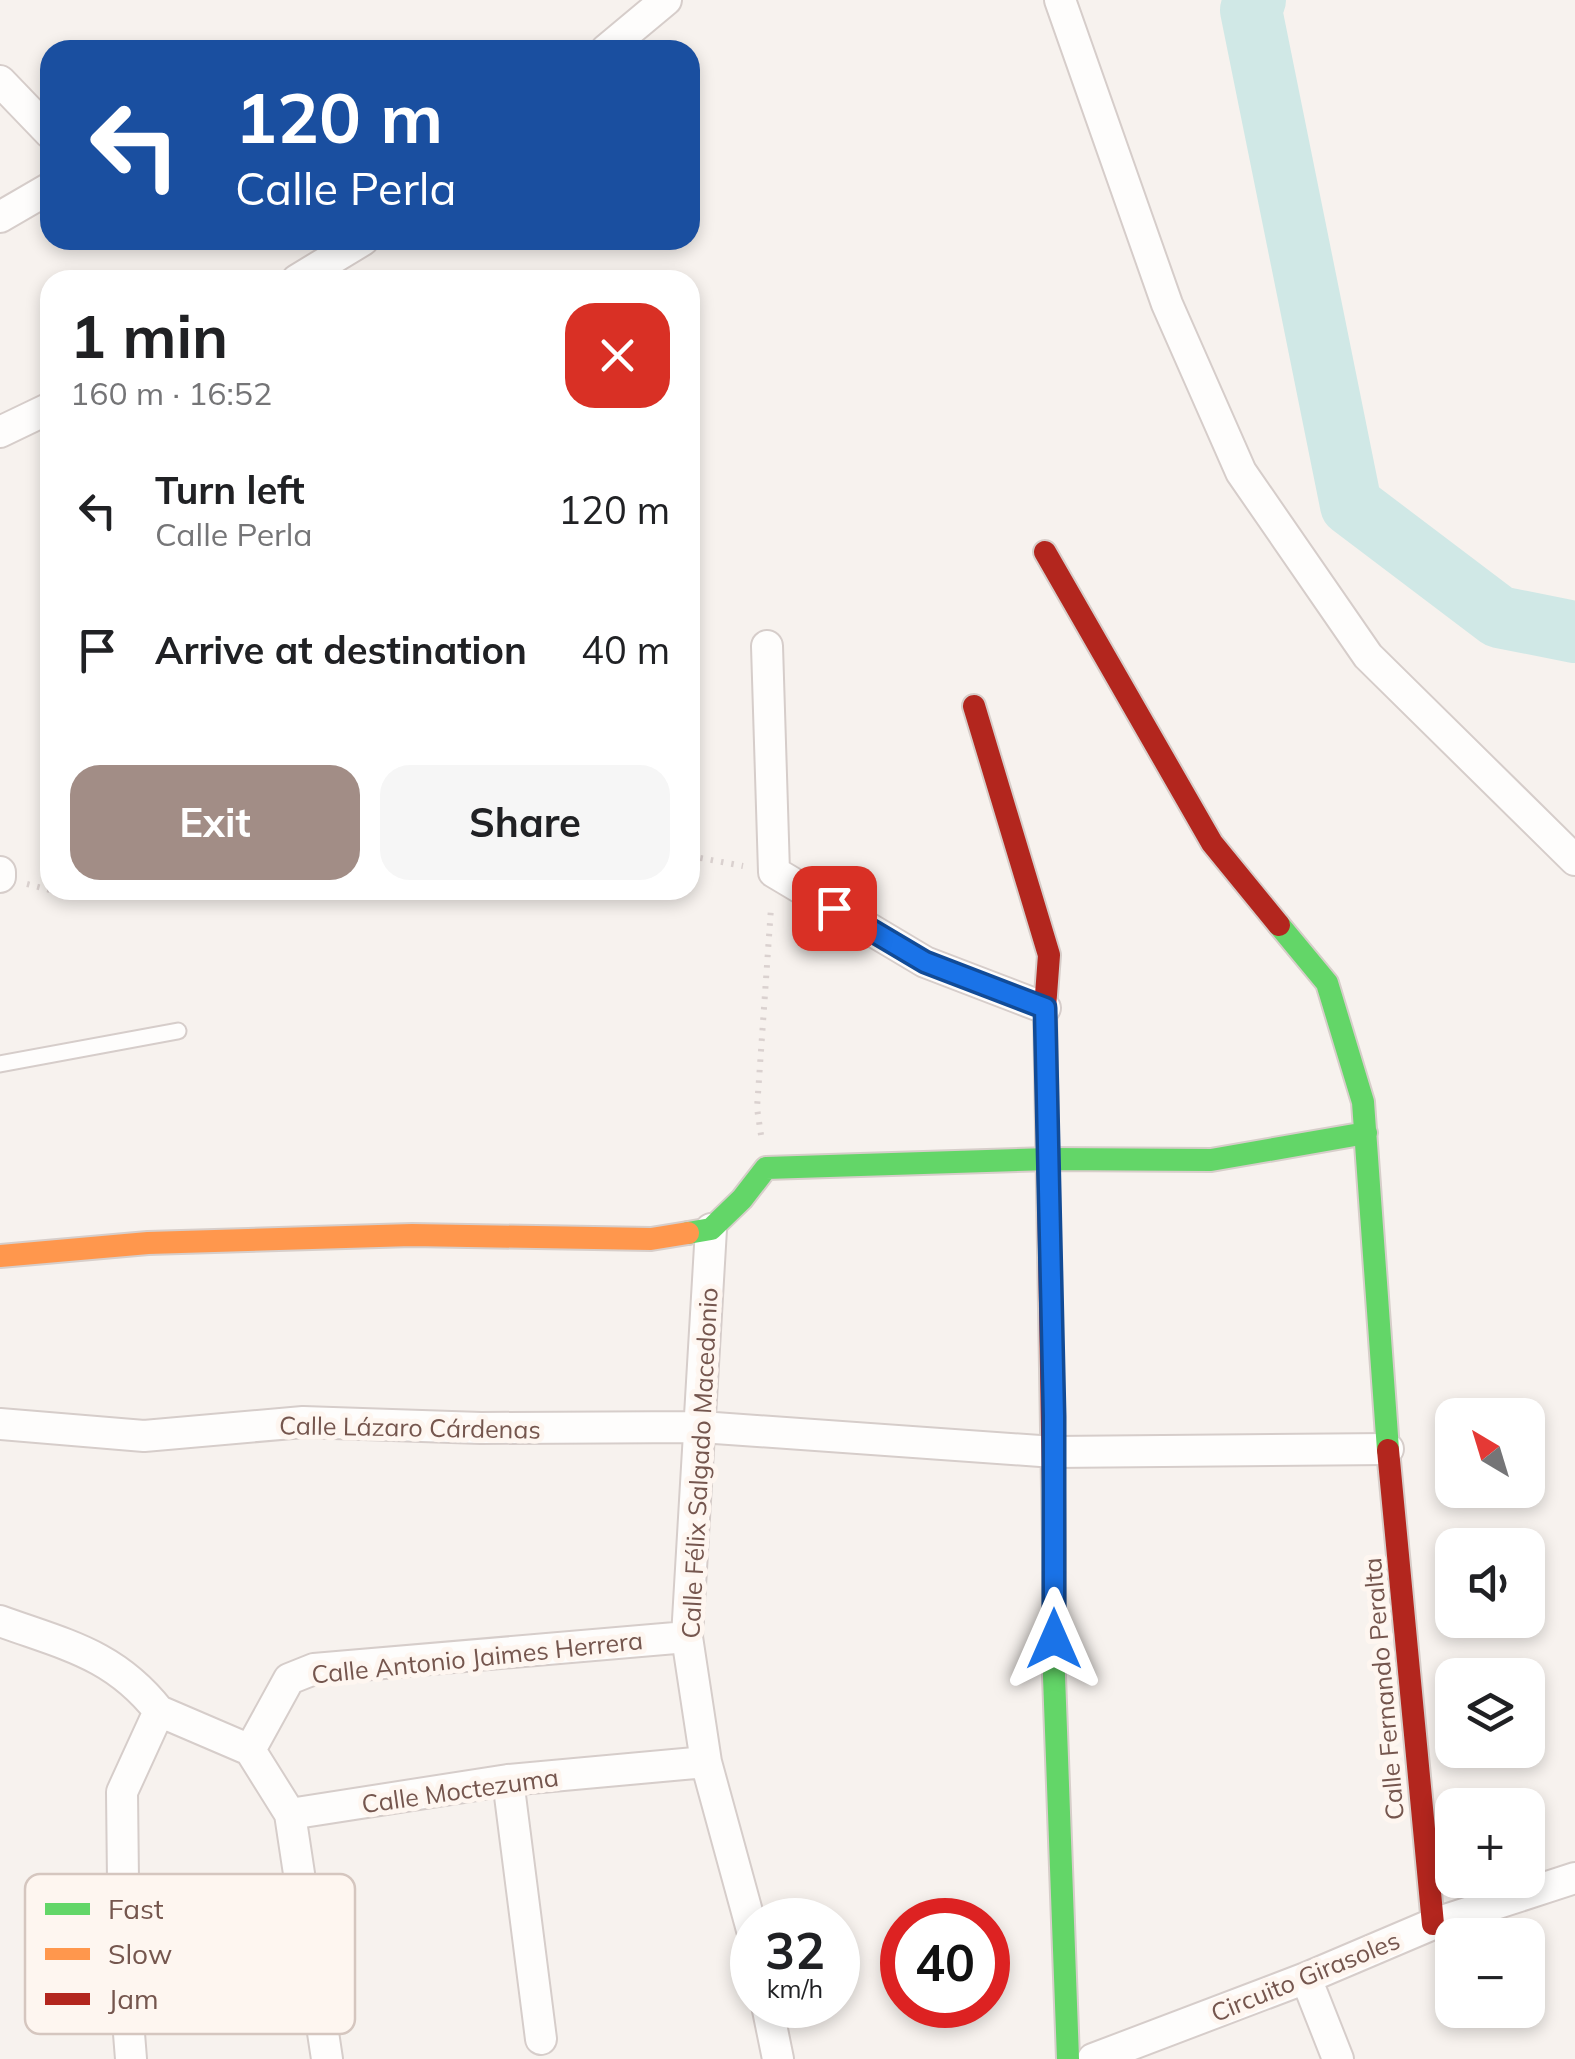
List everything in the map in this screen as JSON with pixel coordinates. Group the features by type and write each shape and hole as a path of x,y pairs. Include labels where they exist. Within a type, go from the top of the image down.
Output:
{"street":[{"path":"617,40 666,0"},
{"path":"1060,0 1167,304 1241,472 1368,656 1575,860"},
{"path":"0,80 40,122"},
{"path":"0,217 40,194"},
{"path":"314,270 346,250"},
{"path":"0,432 40,413"},
{"name":"Calle Fernando Peralta","path":"1045,552 1212,842 1327,983 1363,1102 1388,1449 1433,1924"},
{"path":"767,646 774,872 925,962 1045,1008"},
{"path":"974,706 1049,955 1045,1008 1054,1452 1054,1676 1068,2059"},
{"path":"0,1256 148,1244 412,1235 651,1240 711,1228 742,1199 766,1168 1050,1159 1212,1160 1366,1133"},
{"name":"Calle Félix Salgado Macedonio","path":"711,1228 687,1637 706,1762 743,1898"},
{"name":"Calle Lázaro Cárdenas","path":"0,1424 144,1436 303,1422 481,1428 701,1427 1054,1452 1388,1449"},
{"path":"0,1621 105,1660 138,1684 160,1712 250,1750 290,1814 299,1874"},
{"name":"Calle Antonio Jaimes Herrera","path":"250,1750 289,1678 314,1669 687,1637"},
{"path":"123,1874 122,1792 160,1712"},
{"name":"Calle Moctezuma","path":"290,1814 508,1780 706,1762"},
{"path":"508,1780 541,2039"},
{"name":"Circuito Girasoles","path":"1092,2059 1306,1978 1433,1924 1575,1878"},
{"path":"1306,1978 1338,2059"},
{"path":"772,2028 778,2059"},
{"path":"128,2034 130,2059"},
{"path":"323,2034 327,2059"}],"lane":[{"path":"0,1064 178,1031"}],"path":[{"path":"700,858 774,872 757,1108 766,1168"}],"waterway":[{"path":"1255,0 1251,10 1351,505 1499,617 1575,632"}],"traffic: fast":[{"path":"1279,925 1327,983 1363,1102 1388,1450"},
{"path":"688,1233 711,1229 766,1168 1049,1159 1211,1160 1366,1133"},
{"path":"1054,1549 1054,1676 1068,2059"}],"traffic: slow":[{"path":"0,1256 148,1243 412,1235 651,1239 688,1233"}],"traffic: jam":[{"path":"1045,552 1212,843 1279,925"},
{"path":"974,706 1049,955 1045,1008 1054,1549"},
{"path":"1388,1450 1433,1924"}],"route":[{"path":"834,908 925,962 1045,1008 1054,1416 1054,1639"}]}
